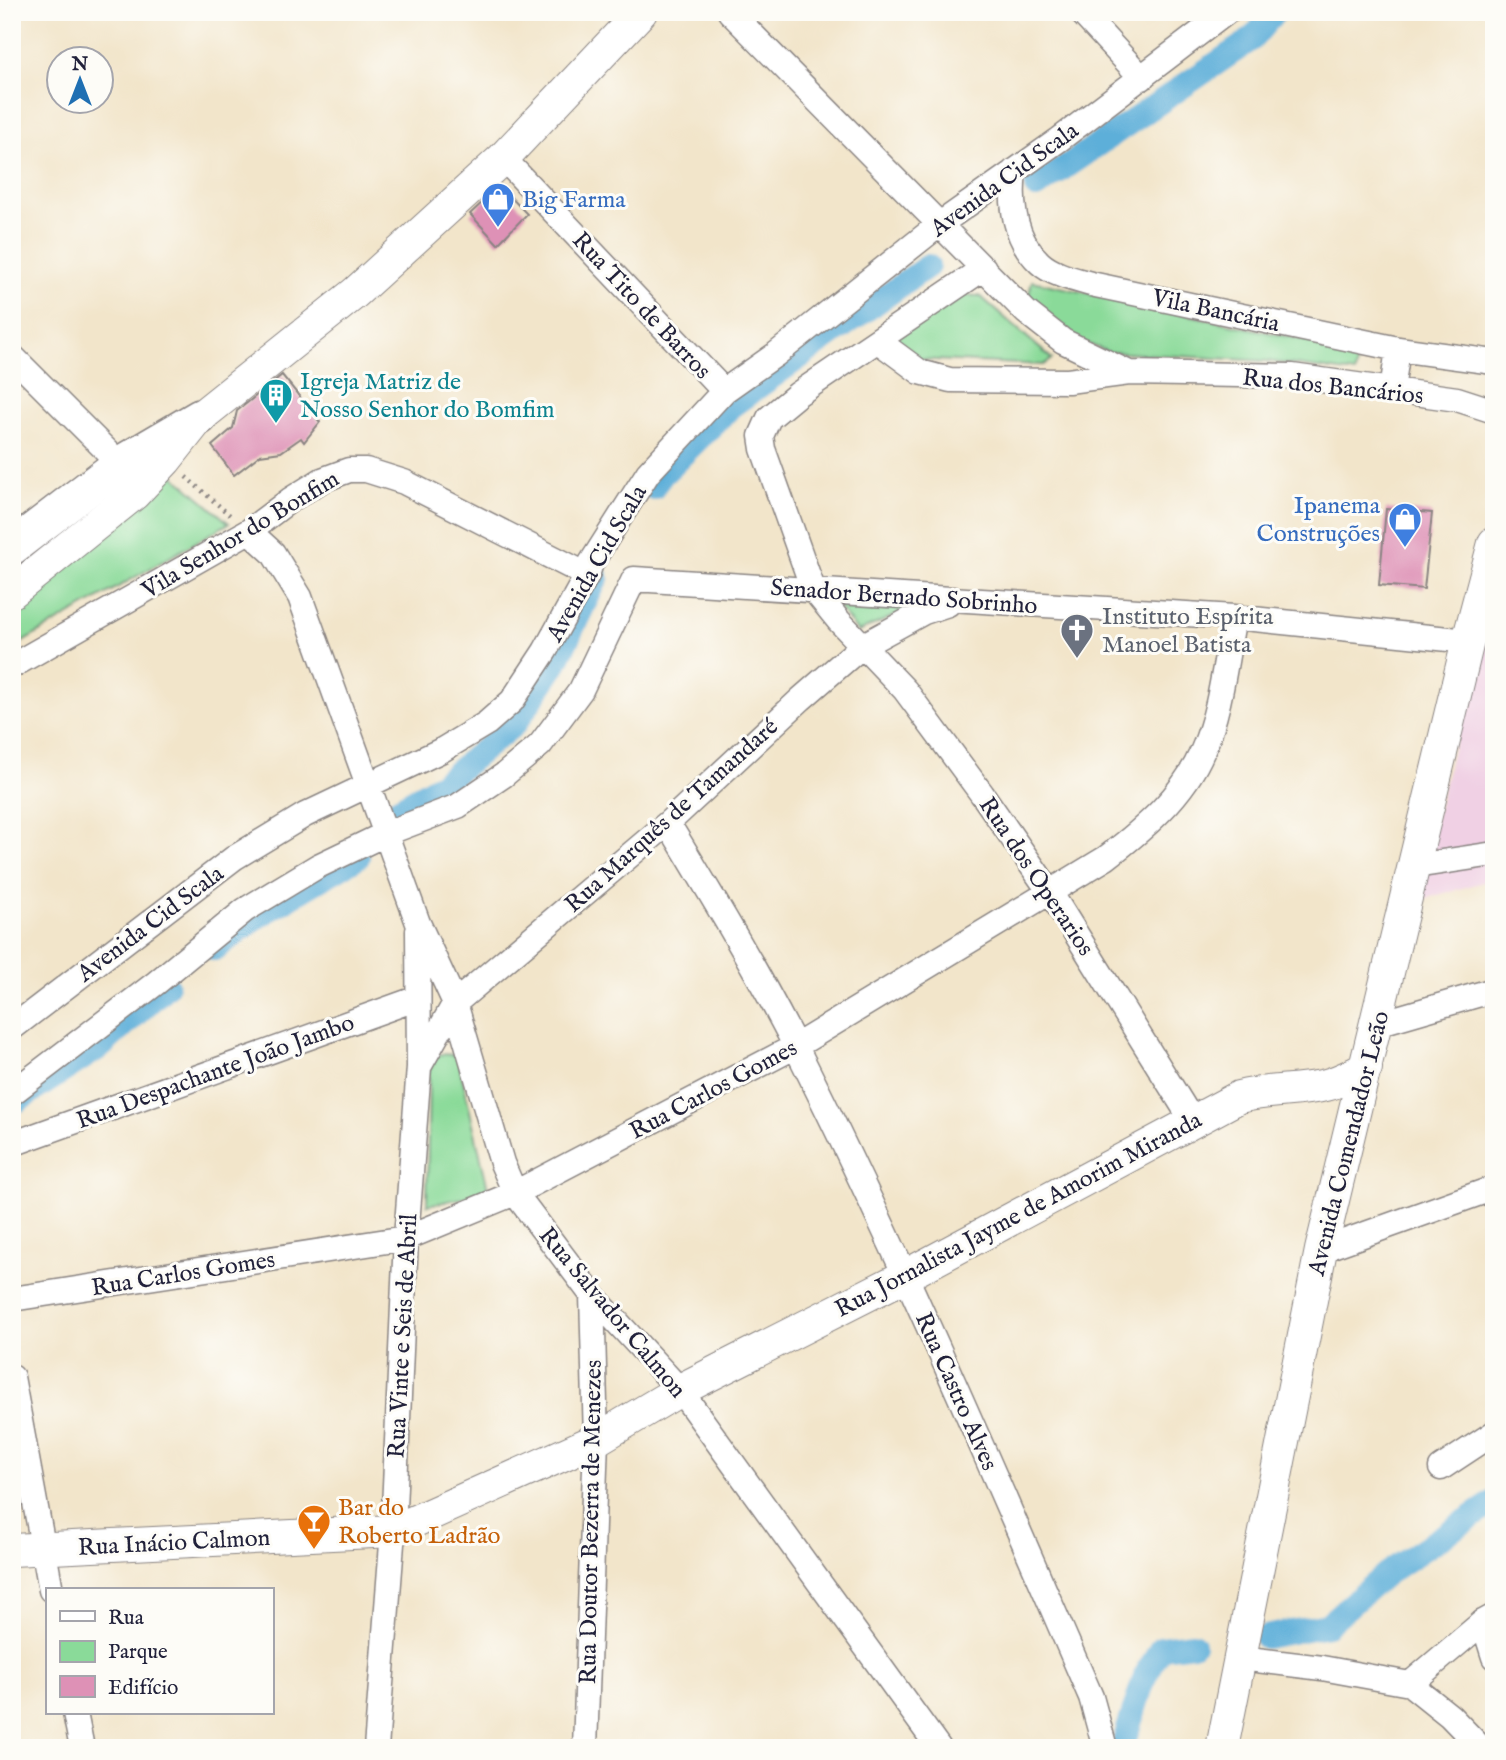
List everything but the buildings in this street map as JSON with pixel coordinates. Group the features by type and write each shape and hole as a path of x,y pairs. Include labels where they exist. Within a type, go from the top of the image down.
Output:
{"highway":[{"path":"12,547 127,479 201,417"}],"main road":[{"path":"12,592 127,479 166,460 201,417 355,293 503,158 641,12"},
{"name":"Avenida Comendador Leão","path":"1222,1748 1321,1250 1468,641 1493,549"},
{"name":"Rua Jornalista Jayme de Amorim Miranda","path":"680,1390 905,1276 1239,1097 1261,1091 1309,1089 1329,1085 1366,1068"},
{"name":"Rua Inácio Calmon","path":"27,1549 393,1531 596,1440 680,1390"}],"street":[{"name":"Rua dos Bancários","path":"730,12 1026,312 1063,341 1129,373"},
{"path":"1081,12 1142,78"},
{"name":"Avenida Cid Scala","path":"12,1028 234,859 305,815 442,750 487,723 512,701 545,651 591,563 649,473 724,391 775,355 940,224 1142,78 1227,12"},
{"name":"Rua Tito de Barros","path":"503,158 724,391"},
{"name":"Vila Bancária","path":"1014,172 1011,196 1013,213 1026,246 1041,264 1060,275 1091,284 1398,349 1494,362"},
{"path":"862,646 813,589 763,449 761,436 769,418 798,394 984,268"},
{"name":"Rua dos Bancários","path":"878,341 920,372 950,380 1068,381 1129,373 1292,376 1457,399 1494,411"},
{"path":"1392,390 1398,349"},
{"path":"12,356 127,479"},
{"name":"Vila Senhor do Bonfim","path":"12,666 249,531 322,480 349,470 366,470 404,482 587,575"},
{"name":"Rua Salvador Calmon","path":"249,531 273,553 300,597 418,923 455,1003 502,1163 516,1193 592,1295 680,1390 939,1748"},
{"name":"Avenida Cid Scala","path":"12,1093 156,983 245,910 318,866 387,833 458,806 504,775 540,744 581,691 634,579"},
{"name":"Senador Bernado Sobrinho","path":"634,579 1234,617 1468,641"},
{"name":"Rua Marquês de Tamandaré","path":"419,1067 455,1003 668,822 862,646 924,612 956,601"},
{"name":"Rua Carlos Gomes","path":"12,1299 405,1238 516,1193 796,1046 1106,859 1138,834 1188,777 1203,750 1215,713 1234,617"},
{"name":"Rua dos Operarios","path":"862,646 905,690 982,794 1050,892 1192,1120"},
{"name":"Rua Castro Alves","path":"668,822 796,1046 905,1276 1091,1697 1105,1748"},
{"path":"1415,866 1494,854"},
{"name":"Rua Vinte e Seis de Abril","path":"376,1748 393,1531 405,1238 419,1067 418,923"},
{"path":"1377,1024 1494,990"},
{"name":"Rua Despachante João Jambo","path":"12,1144 418,998"},
{"path":"1321,1250 1494,1188"},
{"path":"1468,1196 1494,1202"},
{"name":"Rua Doutor Bezerra de Menezes","path":"585,1748 596,1440 592,1295"},
{"path":"12,1377 27,1549 50,1588"},
{"path":"1441,1468 1494,1433"},
{"path":"1410,1684 1488,1619"},
{"path":"1488,1619 1494,1657"},
{"path":"1240,1658 1322,1668 1410,1684 1450,1716 1481,1748"},
{"path":"75,1714 82,1748"}],"path":[{"path":"166,460 249,531"}],"shaded area":[{"path":"1494,590 1494,879 1424,899 1420,879"}],"green space":[{"path":"1032,281 1359,352 1355,373 1266,361 1108,352 1052,329 1027,302"},
{"path":"962,295 980,296 1052,359 1043,365 914,359 898,348 896,334"},
{"path":"171,473 229,523 12,648 12,605"},
{"path":"835,603 903,607 903,612 858,632"},
{"path":"439,1054 457,1055 489,1193 427,1205 429,1070"}],"waterway":[{"path":"1036,187 1252,39 1275,12"},
{"path":"653,488 660,477 733,405 928,266"},
{"path":"394,811 443,783 515,724 555,665 597,578"},
{"path":"215,949 259,916 358,857"},
{"path":"19,1100 102,1046 167,986"},
{"path":"1265,1637 1327,1625 1386,1574 1494,1502"},
{"path":"1122,1748 1145,1676 1161,1648 1193,1644"}],"place":[{"name":"Big Farma","path":"498,229"},
{"name":"Igreja Matriz de Nosso Senhor do Bomfim","path":"276,425"},
{"name":"Ipanema Construções","path":"1405,549"},
{"name":"Instituto Espírita Manoel Batista","path":"1077,660"},
{"name":"Bar do Roberto Ladrão","path":"314,1551"}]}
